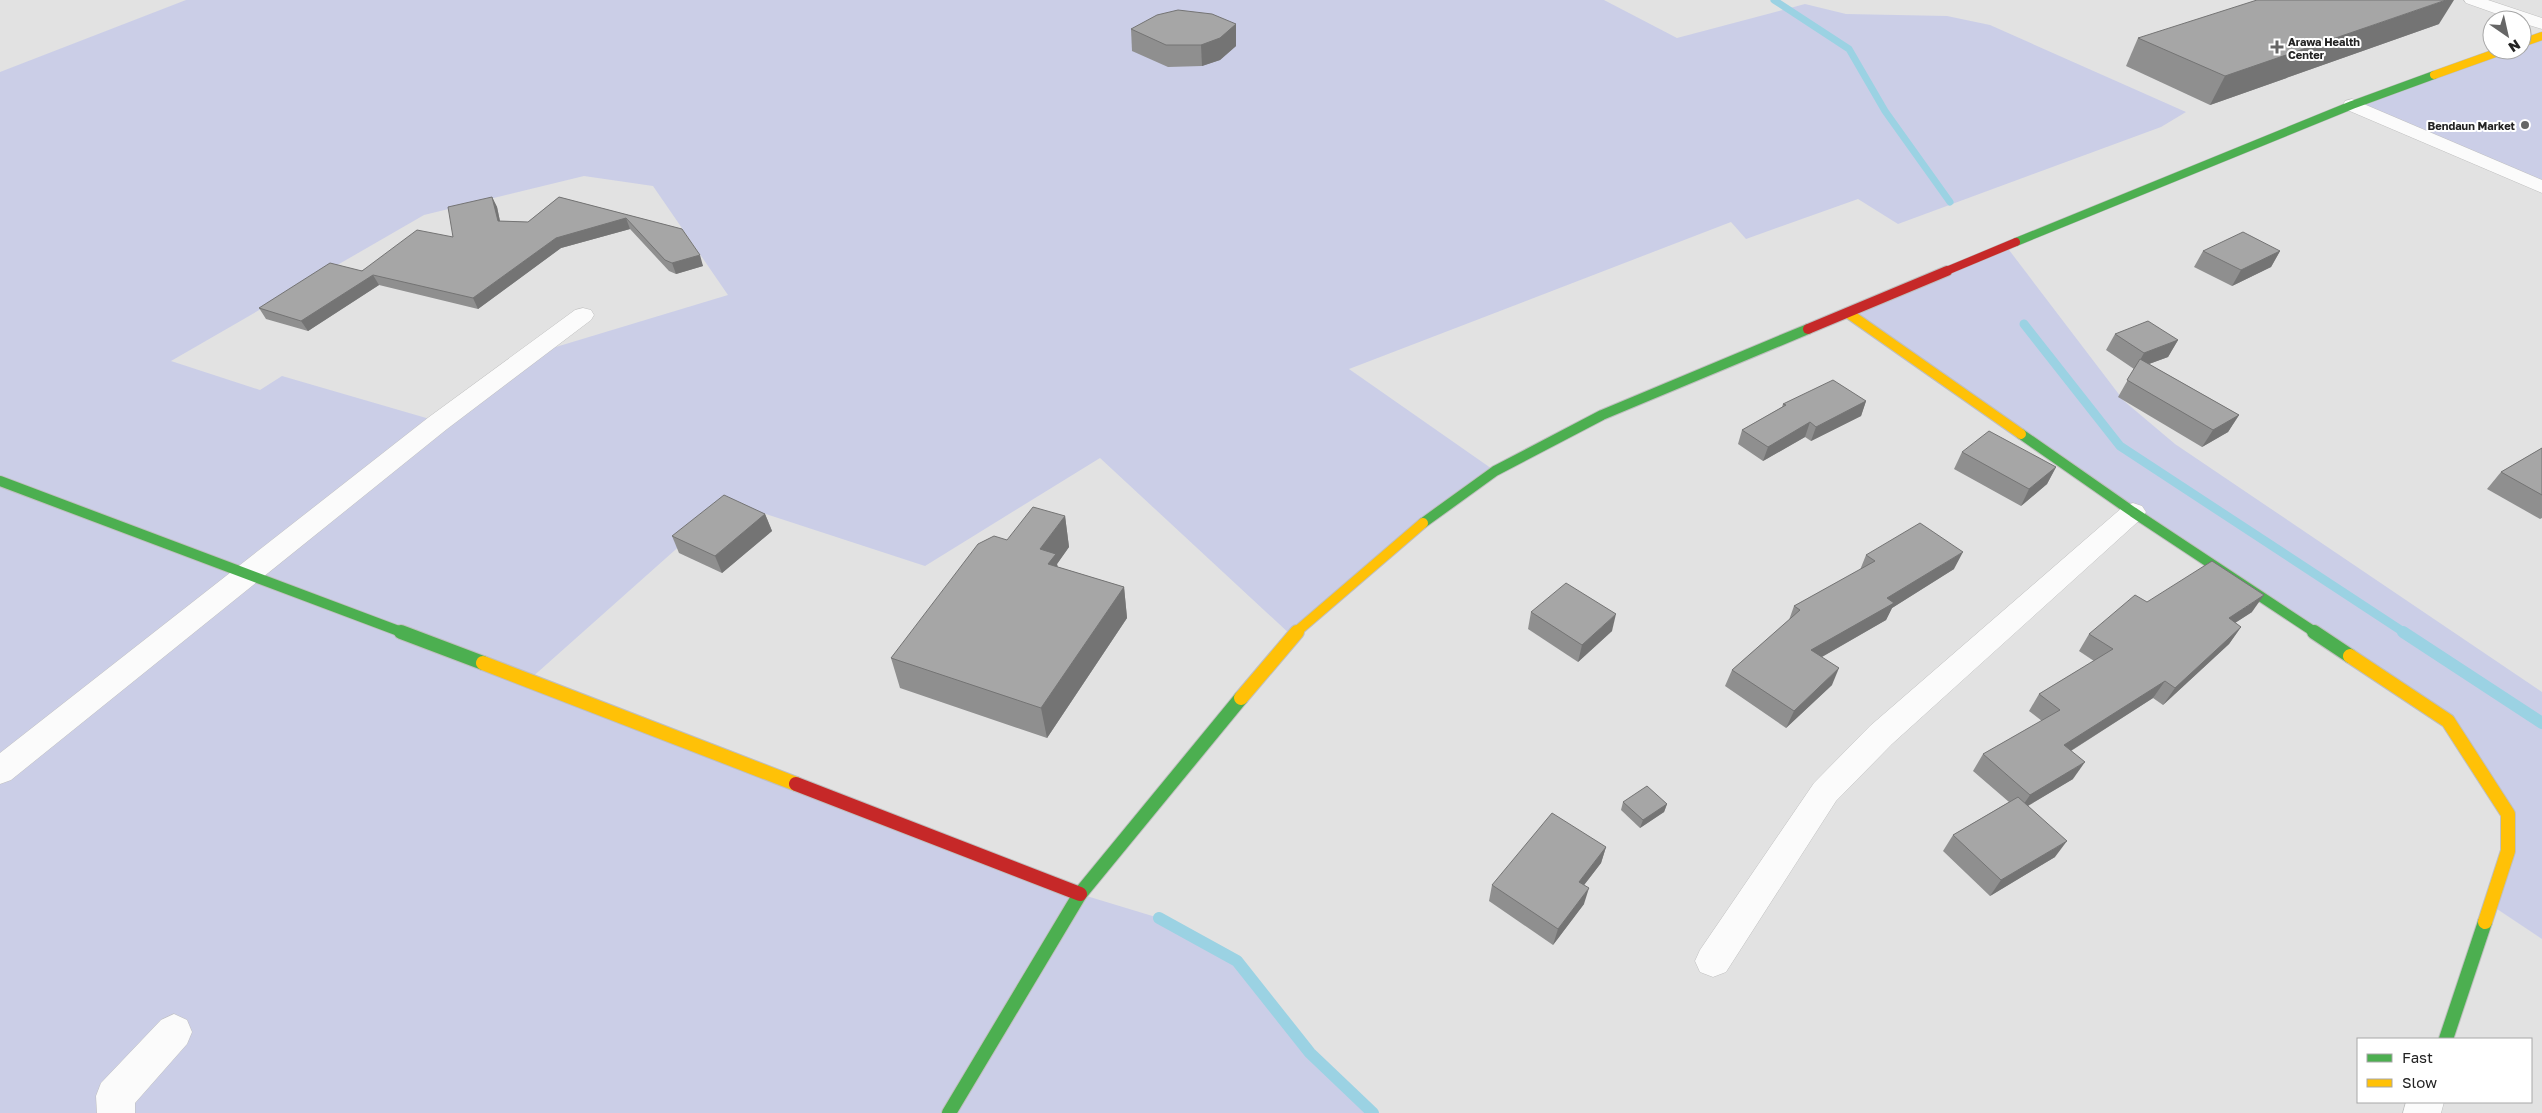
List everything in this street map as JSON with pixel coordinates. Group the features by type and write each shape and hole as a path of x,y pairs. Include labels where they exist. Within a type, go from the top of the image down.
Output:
{"street":[{"path":"2472,0 2542,24"},
{"path":"949,1113 1080,894 1292,636 1415,529 1495,471 1602,416 2006,246 2352,105 2482,58"},
{"path":"2352,105 2542,187"},
{"path":"1848,313 2133,512 2448,721 2508,814 2508,851 2446,1038"},
{"path":"0,771 246,573 440,422 536,353 584,315"},
{"path":"0,481 246,573 1080,894"},
{"path":"1714,961 1825,792 1881,735 2133,512"},
{"path":"116,1113 115,1096 174,1032"}],"shaded area":[{"path":"186,0 1604,0 1677,38 1805,4 1846,14 1947,16 1990,25 2186,112 2161,127 1898,224 1858,199 1746,239 1731,222 1349,369 1495,471 1292,636 1100,458 925,566 729,502 529,680 1080,894 1159,918 1237,961 1310,1053 1373,1113 0,1113 0,72","holes":["584,176 653,186 728,295 536,353 440,422 282,376 260,390 171,361 424,215"]},
{"path":"2542,36 2542,187 2352,105 2482,58 2482,60 2532,60 2532,40"},
{"path":"2006,246 2124,401 2175,444 2542,692 2542,939 2491,905 2508,814 2448,721 1848,313"}],"building":[{"path":"2257,0 2446,0 2225,76 2138,38"},
{"path":"1178,10 1212,14 1236,24 1220,38 1201,45 1166,45 1131,29 1157,15"},
{"path":"492,197 498,221 528,222 559,197 682,229 700,255 672,263 665,260 626,218 556,238 473,298 373,275 301,321 259,308 330,263 362,271 417,230 453,237 448,207"},
{"path":"2243,232 2280,251 2241,270 2203,251"},
{"path":"2148,321 2178,340 2144,353 2115,334"},
{"path":"2140,359 2239,415 2213,430 2127,380"},
{"path":"1833,380 1866,401 1816,427 1810,422 1768,447 1742,430 1786,405 1783,404"},
{"path":"1989,431 2056,467 2029,489 1962,452"},
{"path":"2542,448 2542,495 2501,472"},
{"path":"724,495 765,514 715,556 672,536"},
{"path":"1033,507 1065,516 1040,549 1056,554 1048,564 1124,587 1041,708 891,658 978,544 994,536 1007,540"},
{"path":"1920,523 1963,552 1887,598 1894,603 1811,650 1839,668 1794,711 1732,670 1800,610 1794,606 1875,561 1866,555"},
{"path":"2212,561 2264,595 2229,618 2241,627 2175,688 2165,681 2064,745 2085,762 2030,795 1983,754 2060,710 2039,694 2113,649 2089,634 2135,595 2147,602"},
{"path":"1566,583 1616,614 1582,645 1531,612"},
{"path":"1647,786 1667,804 1643,820 1623,802"},
{"path":"2018,797 2067,841 2001,880 1953,835"},
{"path":"1552,813 1606,847 1579,882 1589,888 1558,929 1492,885"}],"waterway":[{"path":"1774,0 1849,49 1885,111 1950,202"},
{"path":"2024,324 2120,446 2405,633"},
{"path":"2403,632 2542,723"},
{"path":"1159,918 1237,961 1310,1053 1373,1113"}],"traffic: fast":[{"path":"2016,242 2352,105 2434,75"},
{"path":"1423,523 1495,471 1602,415 1808,329"},
{"path":"2021,434 2133,512 2350,656"},
{"path":"0,481 483,663"},
{"path":"949,1113 1080,894 1241,698"},
{"path":"2446,1038 2485,922"}],"traffic: slow":[{"path":"2532,40 2542,36"},
{"path":"2434,75 2482,58"},
{"path":"1848,313 2021,434"},
{"path":"1241,698 1292,636 1423,523"},
{"path":"2350,656 2448,721 2508,814 2508,851 2485,922"},
{"path":"483,663 796,784"}],"traffic: jam":[{"path":"1808,329 2016,242"},
{"path":"796,784 1080,894"}],"place":[{"name":"Arawa Health Center","path":"2277,47"},
{"name":"Bendaun Market","path":"2525,125"}]}
